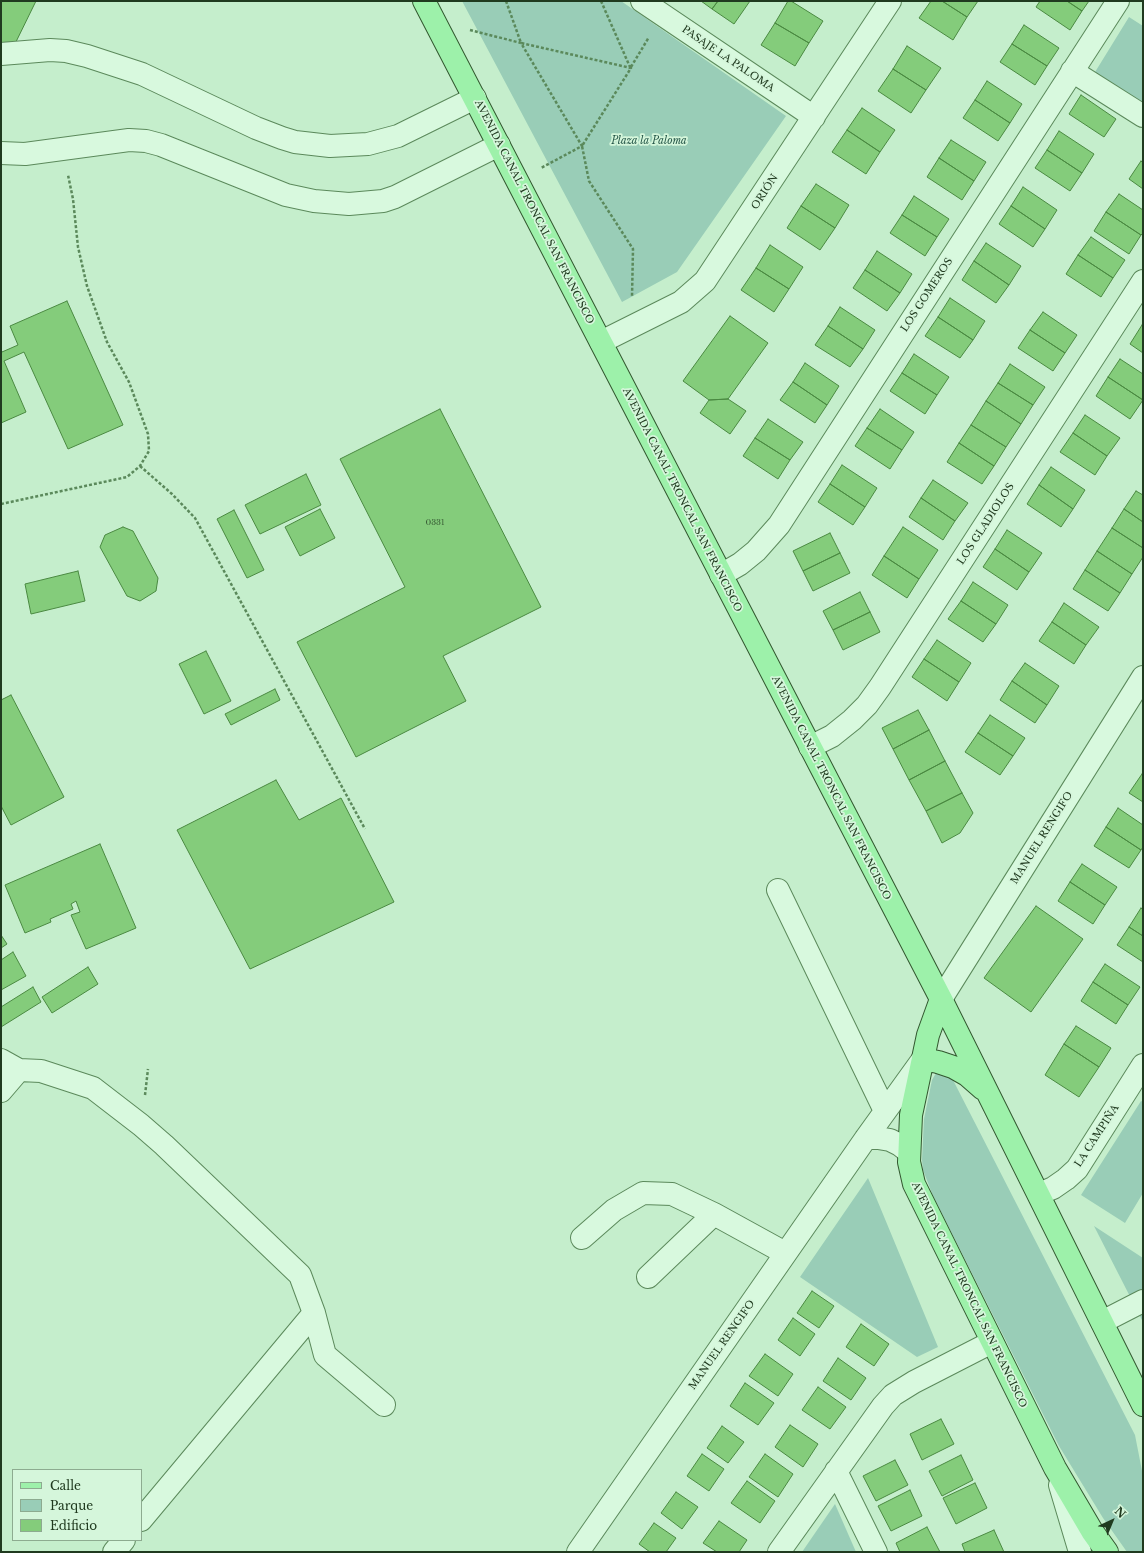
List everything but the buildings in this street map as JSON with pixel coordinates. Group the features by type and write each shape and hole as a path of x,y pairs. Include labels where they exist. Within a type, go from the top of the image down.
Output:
{"main road":[{"name":"AVENIDA CANAL TRONCAL SAN FRANCISCO","path":"424,1 941,999 1143,1405"},
{"name":"AVENIDA CANAL TRONCAL SAN FRANCISCO","path":"941,999 928,1035 911,1116 909,1152 911,1173 918,1196 1055,1468 1092,1531 1107,1552"},
{"path":"923,1059 953,1067 967,1075 991,1098"}],"street":[{"name":"PASAJE LA PALOMA","path":"642,1 814,117"},
{"name":"ORIÓN","path":"601,342 681,302 705,280 890,1"},
{"name":"LOS GOMEROS","path":"721,575 740,564 756,551 779,525 1118,1"},
{"path":"1,54 50,50 66,51 87,56 142,74 256,128 282,138 295,142 330,146 368,144 398,136 475,98"},
{"path":"1072,71 1143,116"},
{"path":"1,153 25,154 129,140 153,142 286,195 314,201 349,204 383,201 395,197 499,145"},
{"name":"LOS GLADIOLOS","path":"810,748 832,736 852,720 867,705 880,687 1143,281"},
{"name":"MANUEL RENGIFO","path":"941,999 1143,677"},
{"path":"778,890 885,1111"},
{"name":"MANUEL RENGIFO","path":"578,1552 785,1253 923,1059"},
{"path":"1,1091 10,1065 41,1071 93,1088 141,1125 164,1145 300,1275 314,1313 325,1355 384,1405"},
{"name":"LA CAMPIÑA","path":"1038,1194 1053,1188 1077,1169 1140,1074"},
{"path":"866,1138 890,1140 909,1152"},
{"path":"582,1238 614,1210 643,1193 672,1194 714,1214 785,1253"},
{"path":"648,1277 714,1214"},
{"path":"1102,1322 1143,1301"},
{"path":"142,1519 314,1313"},
{"path":"779,1552 883,1406 893,1395 914,1382 992,1342"},
{"name":"AVENIDA CANAL TRONCAL SAN FRANCISCO","path":"1055,1468 1080,1552"},
{"path":"836,1471 876,1552"},
{"path":"114,1552 123,1541"}],"path":[{"path":"506,1 521,43 582,146 589,181 633,249 631,327"},
{"path":"601,1 630,68"},
{"path":"517,181 582,146 663,15"},
{"path":"435,22 630,68"},
{"path":"1,504 127,477 140,466 149,451 148,434 129,382 107,342 88,286 78,247 73,199 62,148"},
{"path":"140,466 172,494 195,518 365,829"}],"green space":[{"name":"Plaza la Paloma","path":"462,1 621,1 786,116 677,272 622,302"},
{"path":"1129,17 1143,26 1143,109 1092,77"},
{"path":"942,1071 949,1074 954,1082 1135,1435 1143,1476 1143,1552 1127,1552 1103,1518 1059,1446 933,1196 923,1170 924,1119 932,1080 936,1073"},
{"path":"1141,1101 1143,1102 1143,1193 1125,1223 1081,1195"},
{"path":"868,1178 938,1347 917,1357 800,1277"},
{"path":"1094,1226 1143,1258 1143,1322"},
{"path":"835,1504 856,1552 802,1552"}]}
